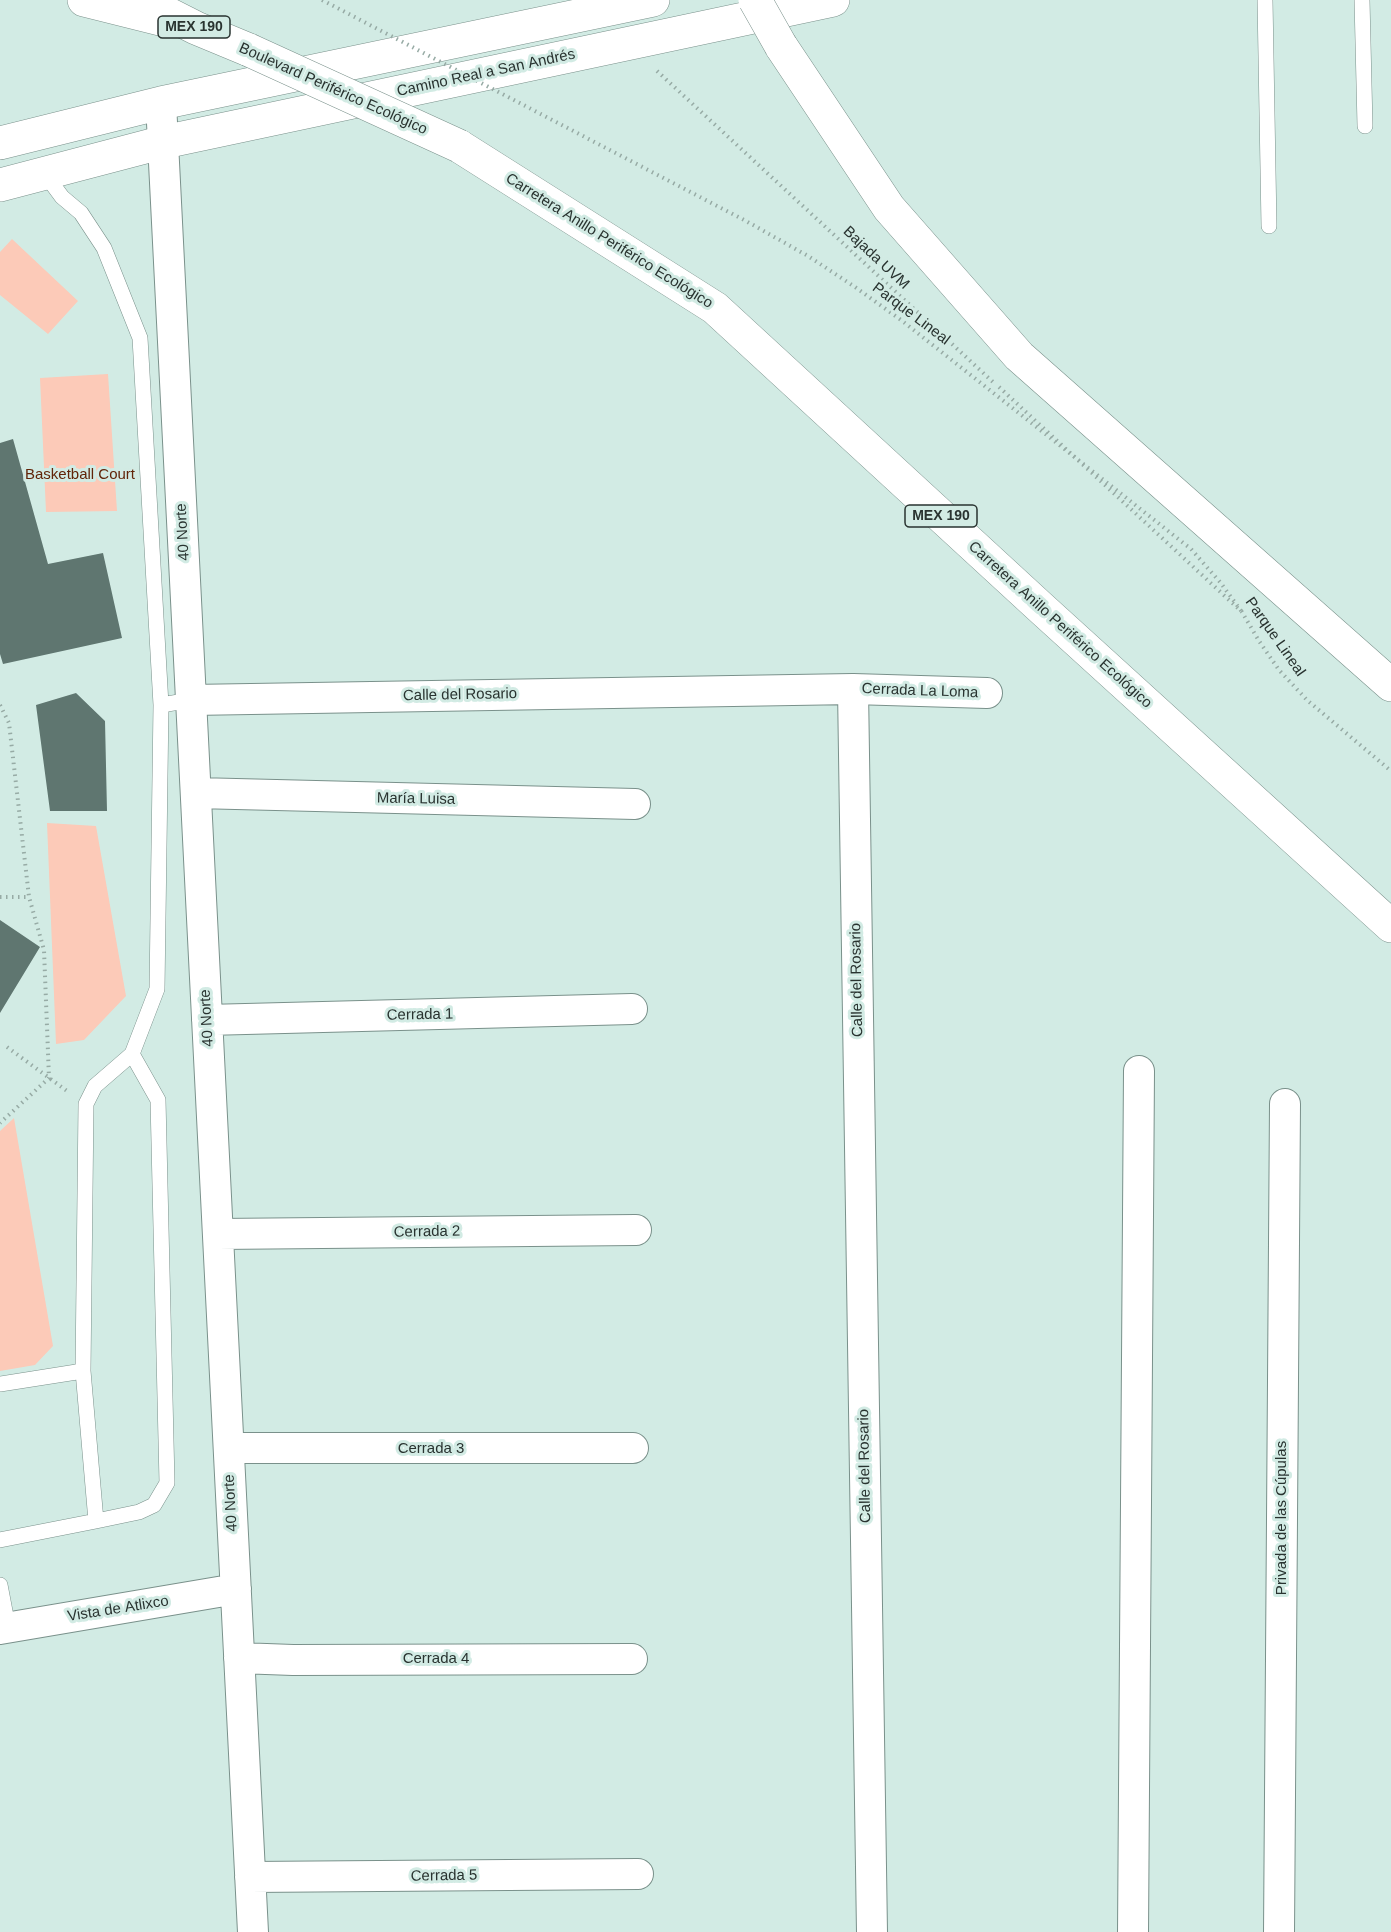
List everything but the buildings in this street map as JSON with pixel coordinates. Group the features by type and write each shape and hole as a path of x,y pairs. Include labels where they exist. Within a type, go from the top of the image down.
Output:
{"main road":[{"path":"84,0 196,28"},
{"name":"Boulevard Periférico Ecológico","path":"141,0 196,28 459,146"},
{"path":"0,143 161,103 653,0"},
{"path":"755,0 781,46 889,208 1019,356 1391,685"},
{"name":"Camino Real a San Andrés","path":"0,185 164,142 833,0"},
{"name":"Carretera Anillo Periférico Ecológico","path":"459,146 715,308 1040,608 1391,926"}],"street":[{"name":"40 Norte","path":"161,103 253,1932"},
{"name":"Calle del Rosario","path":"191,700 852,689 872,1932"},
{"name":"Cerrada La Loma","path":"852,689 987,693"},
{"name":"María Luisa","path":"196,793 635,804"},
{"name":"Cerrada 1","path":"207,1020 632,1010"},
{"path":"1133,1932 1139,1071"},
{"name":"Privada de las Cúpulas","path":"1279,1932 1285,1104"},
{"name":"Cerrada 2","path":"218,1234 636,1230"},
{"name":"Cerrada 3","path":"229,1448 633,1448"},
{"name":"Vista de Atlixco","path":"4,1628 236,1589"},
{"name":"Cerrada 4","path":"239,1658 293,1660 632,1659"},
{"name":"Cerrada 5","path":"250,1877 638,1874"}],"lane":[{"path":"1265,0 1269,226"},
{"path":"1362,0 1365,126"},
{"path":"45,174 62,196 81,213 104,248 141,338 161,705 157,989 132,1054 95,1086 86,1104 83,1371 96,1521"},
{"path":"161,705 191,700"},
{"path":"0,1540 139,1512 154,1505 167,1484 158,1100 132,1054"},
{"path":"0,1384 83,1371"},
{"path":"0,1585 4,1628"}],"path":[{"name":"Parque Lineal","path":"322,0 746,220 808,256 911,327 1191,549 1242,612 1259,642 1279,670 1307,700 1391,771"},
{"name":"Bajada UVM","path":"627,43 1242,612"},
{"path":"0,705 9,723 29,897 44,950 49,1078 0,1123"},
{"path":"0,897 29,897"},
{"path":"7,1047 86,1104"}],"green space":[{"path":"12,239 78,301 48,334 0,295 0,252"},
{"name":"Basketball Court","path":"108,374 117,511 46,512 40,378"},
{"path":"47,823 96,826 126,996 84,1040 56,1044"},
{"path":"14,1118 53,1346 35,1365 0,1371 0,1131"}]}
